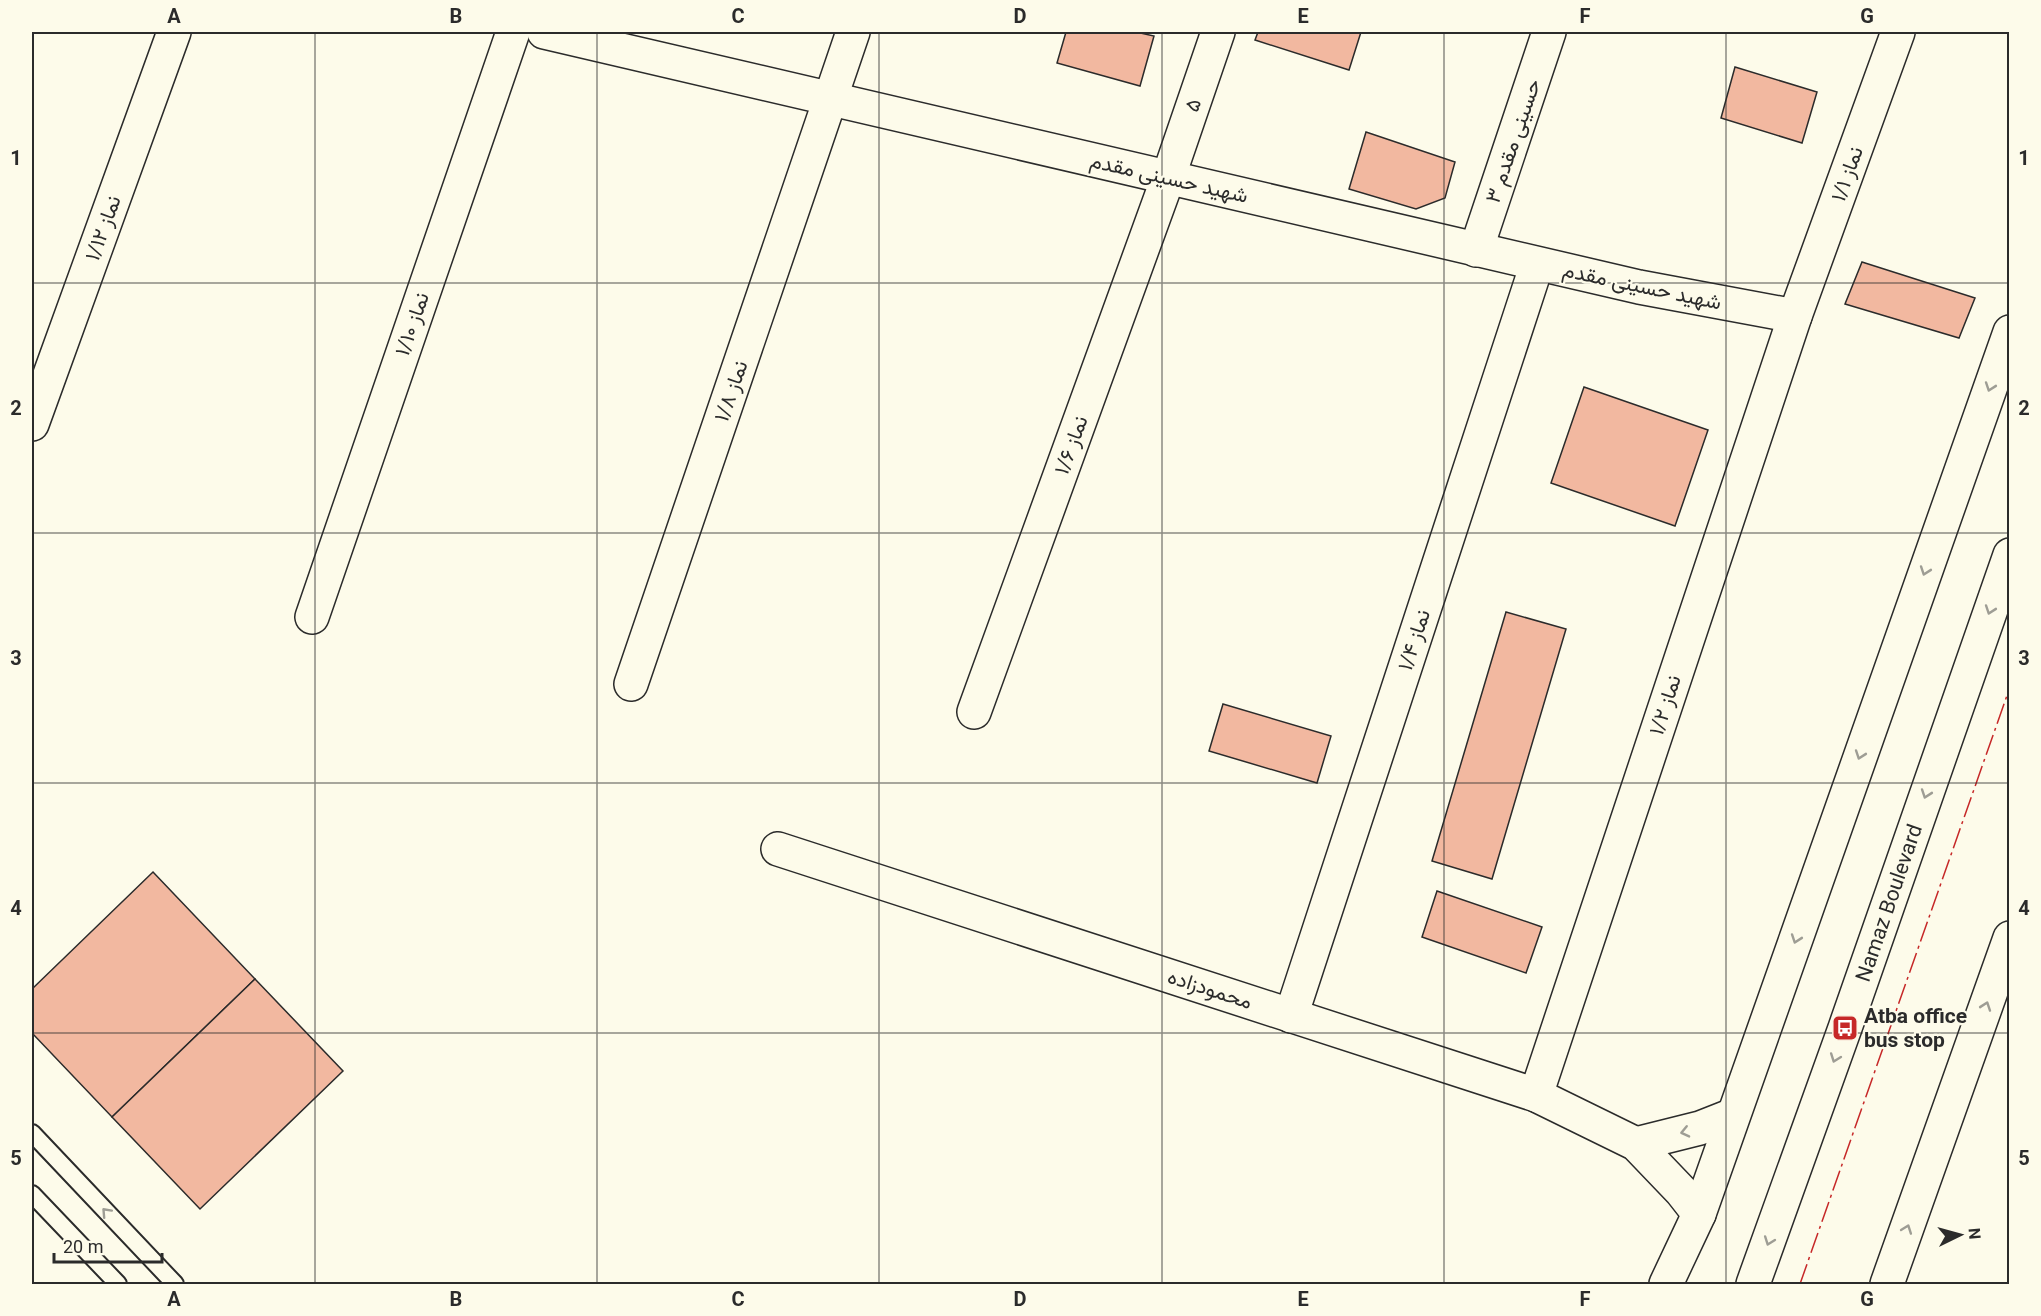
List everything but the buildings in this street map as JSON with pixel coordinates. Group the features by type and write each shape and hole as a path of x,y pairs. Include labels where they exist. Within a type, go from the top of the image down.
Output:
{"street":[{"name":"نماز ۱/۱۲","path":"32,424 174,32"},
{"name":"نماز ۱/۱۰","path":"312,617 513,32"},
{"name":"شهید حسینی مقدم","path":"544,32 1537,264 1639,287 1795,316"},
{"name":"نماز ۱/۸","path":"632,684 853,32"},
{"name":"۵","path":"1168,178 1218,32"},
{"name":"حسینی مقدم ۳","path":"1476,250 1550,32"},
{"name":"نماز ۱/۱","path":"1795,316 1898,32"},
{"name":"نماز ۱/۶","path":"974,712 1168,178"},
{"name":"نماز ۱/۴","path":"1291,1016 1537,264"},
{"name":"نماز ۱/۲","path":"1536,1095 1795,316"},
{"path":"1666,1284 1699,1215 2010,332"},
{"name":"Namaz Boulevard","path":"1753,1284 2010,555"},
{"name":"محمودزاده","path":"778,849 1536,1095 1635,1144 1681,1191 1699,1215"},
{"path":"1887,1284 2010,938"},
{"path":"1635,1144 1700,1128 1733,1115"}],"lane":[{"path":"32,1133 175,1284"},
{"path":"32,1194 118,1284"}],"power":[{"path":"1800,1284 2010,687"}],"place":[{"name":"Atba office bus stop","path":"1845,1028"}]}
